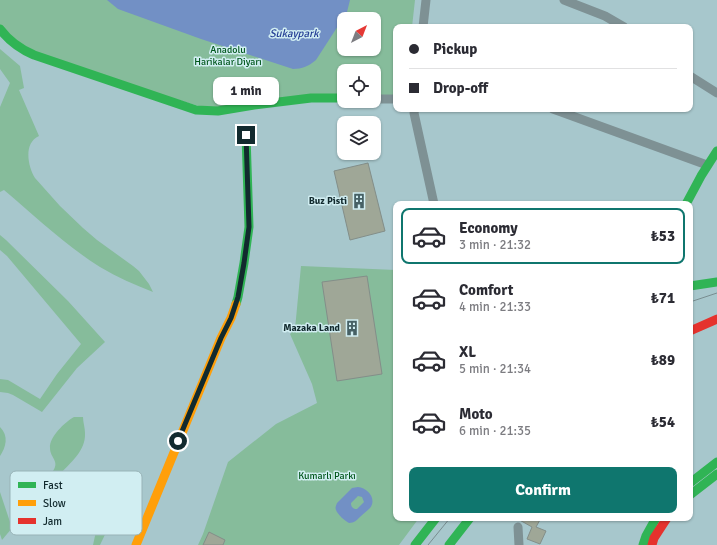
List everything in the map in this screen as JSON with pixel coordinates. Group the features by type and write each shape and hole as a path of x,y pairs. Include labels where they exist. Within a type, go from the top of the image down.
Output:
{"main road":[{"path":"0,29 6,37 26,52 196,110 218,111 311,98 337,98"},
{"path":"142,530 221,338 231,318 238,297 249,227 246,135"},
{"path":"687,201 707,165 717,151"},
{"path":"693,286 717,282"},
{"path":"693,330 717,319"},
{"path":"693,481 717,462"},
{"path":"693,493 717,474"},
{"path":"415,545 434,521"},
{"path":"449,545 468,521"},
{"path":"643,545 654,521"},
{"path":"652,545 654,538 665,521"},
{"path":"136,545 140,535"}],"street":[{"path":"423,24 426,0"},
{"path":"564,0 604,16 619,24"},
{"path":"693,78 717,93"},
{"path":"381,99 393,99"},
{"path":"414,112 433,201"},
{"path":"561,112 707,165"},
{"path":"518,527 519,545"}],"green space":[{"name":"Anadolu Harikalar Diyarı","path":"0,0 415,0 412,24 393,24 393,99 381,100 381,64 337,64 337,101 291,102 225,114 24,53 0,27"},
{"path":"0,49 20,66 24,88 19,90 39,136 34,139 31,144 28,156 30,168 35,178 60,206 83,228 139,271 153,292 126,281 100,267 62,240 4,190 0,192 0,107 10,83 0,69"},
{"path":"0,235 68,301 105,342 77,368 42,412 13,395 0,392 0,379 8,380 40,399 57,374 81,344 7,256 0,250"},
{"name":"Kumarlı Parkı","path":"301,266 393,270 393,521 417,521 399,545 198,545 228,462 276,424 317,403 312,384 290,334 295,329"},
{"path":"74,417 83,417 85,439 80,451 63,471 53,471 55,468 55,462 50,451 50,444 58,430"},
{"path":"0,427 5,434 6,442 0,456"},
{"path":"0,492 10,522 10,530 2,540 0,534"},
{"path":"95,535 105,535 100,545 93,545"}],"water":[{"name":"Sukaypark","path":"107,0 350,0 347,12 337,12 337,27 316,60 305,67 293,69 201,39 118,9"},
{"path":"358,487 365,489 372,498 372,505 355,521 349,523 340,516 336,510 336,507 337,503 352,488","holes":["358,496 362,497 364,502 357,509 352,508 351,503"]}],"building":[{"name":"Buz Pisti","path":"368,163 385,231 350,240 334,171"},
{"name":"Mazaka Land","path":"367,276 382,374 337,381 322,282"},
{"path":"521,521 539,521 536,527 546,531 540,544 527,539 532,527"},
{"path":"209,532 225,540 223,545 203,545"}],"tram line":[{"path":"693,301 717,293"},
{"path":"428,545 448,521"}],"traffic: fast":[{"path":"0,29 15,44 34,55 196,110 218,111 311,98 337,98"},
{"path":"236,304 249,227 246,135"},
{"path":"688,201 717,151"},
{"path":"693,286 717,282"},
{"path":"693,481 717,462"},
{"path":"693,493 717,474"},
{"path":"415,545 434,521"},
{"path":"449,545 468,521"},
{"path":"643,545 654,521"}],"traffic: slow":[{"path":"142,530 236,304"},
{"path":"136,545 140,535"}],"traffic: jam":[{"path":"693,330 717,319"},
{"path":"652,545 654,538 665,521"}],"place":[{"name":"Buz Pisti","path":"359,201"},
{"name":"Mazaka Land","path":"352,328"}],"route":[{"path":"178,441 221,338 231,318 238,297 249,227 246,135"}]}
